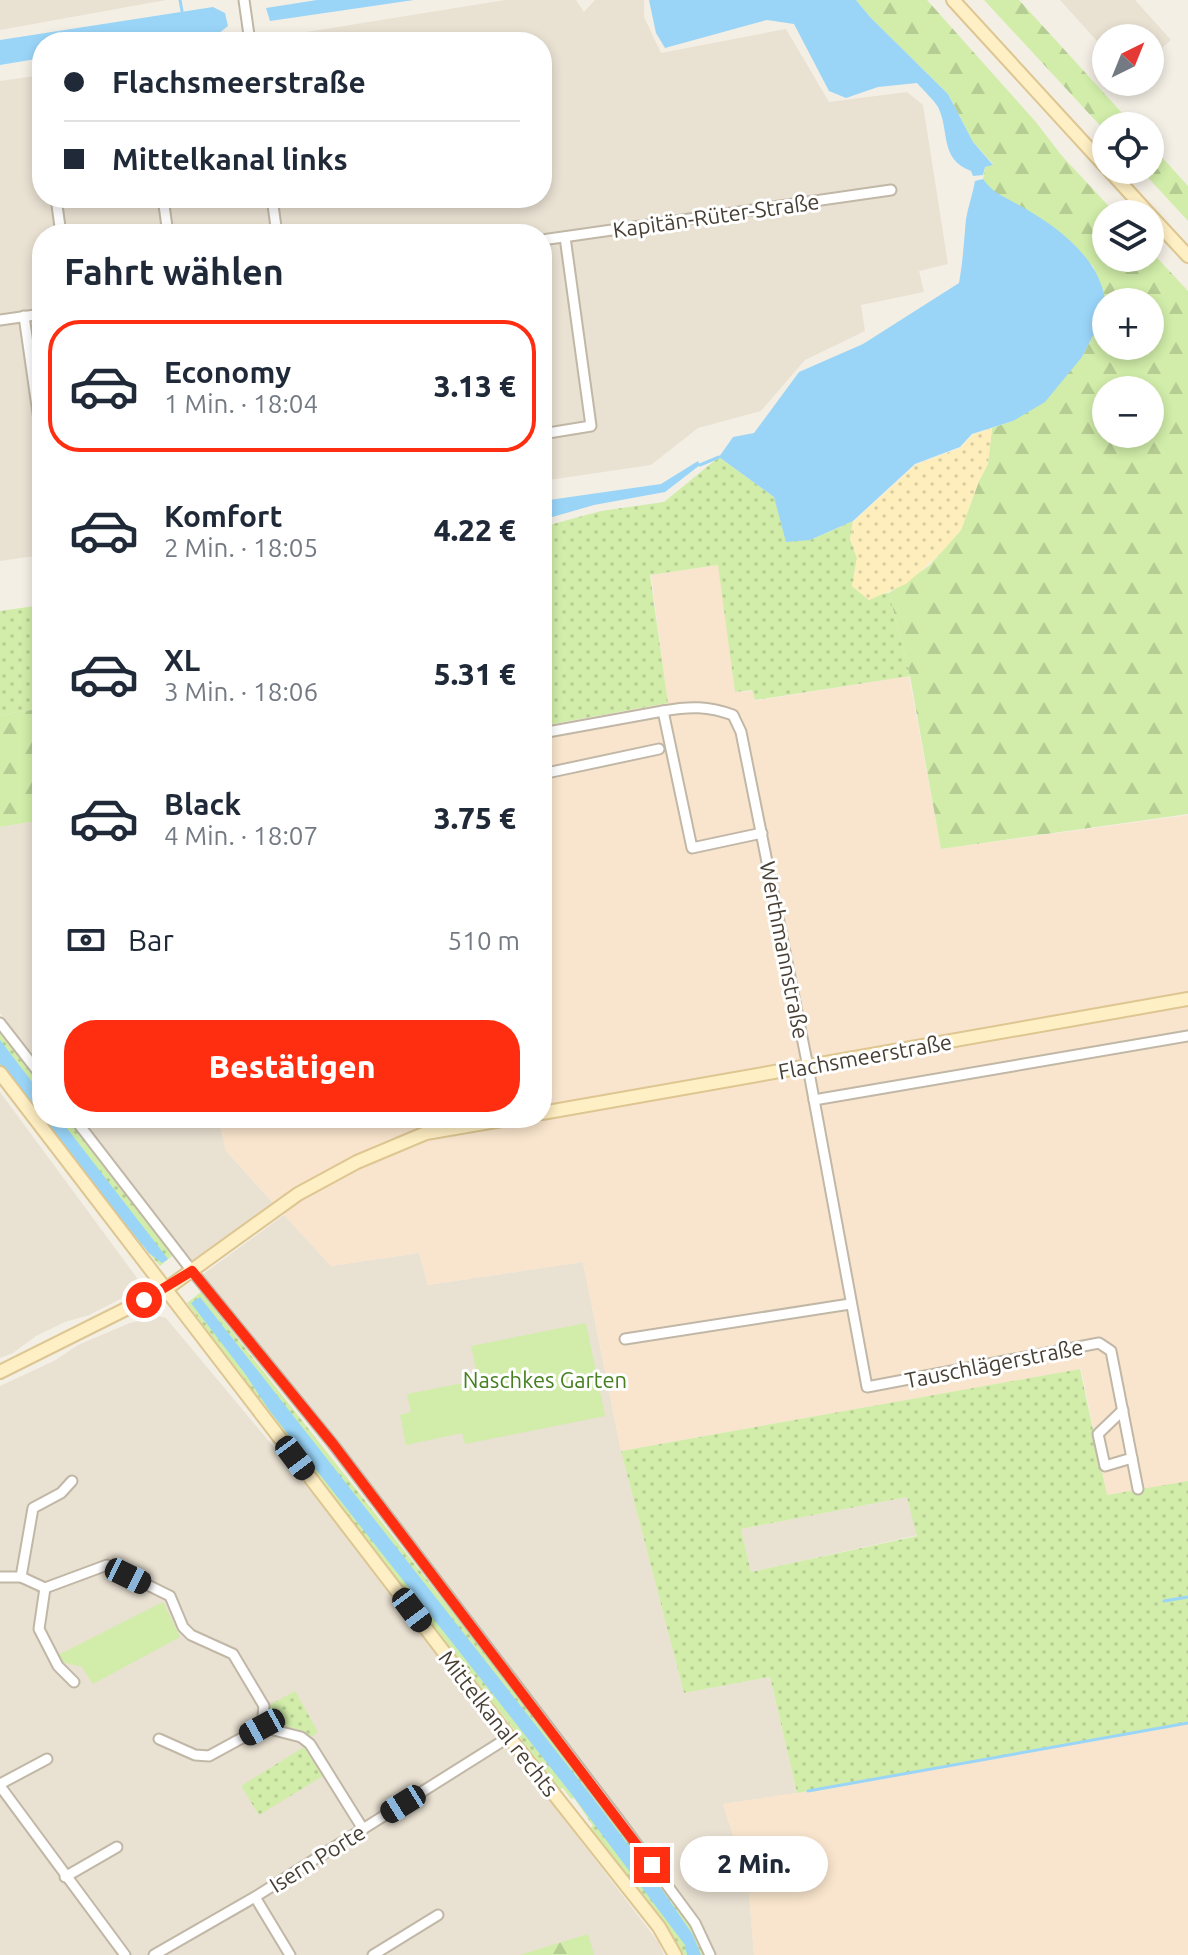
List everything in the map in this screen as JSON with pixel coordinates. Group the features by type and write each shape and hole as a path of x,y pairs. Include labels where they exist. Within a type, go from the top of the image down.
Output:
{"street":[{"path":"244,0 249,32"},
{"path":"953,0 1092,152"},
{"path":"1122,184 1137,200"},
{"name":"Kapitän-Rüter-Straße","path":"552,239 891,190"},
{"path":"1164,229 1188,256"},
{"path":"552,432 591,426 565,237"},
{"path":"0,320 32,315"},
{"path":"24,316 32,372"},
{"name":"Werthmannstraße","path":"762,833 692,848 663,711 693,706 712,707 733,715 741,732 762,833 808,1067"},
{"path":"552,731 663,711"},
{"path":"552,772 659,749"},
{"name":"Flachsmeerstraße","path":"552,1111 1188,999"},
{"path":"0,1023 32,1064"},
{"name":"Flachsmeerstraße","path":"814,1100 1188,1036"},
{"name":"Tauschlägerstraße","path":"808,1067 867,1387 1099,1343 1111,1351 1138,1489"},
{"name":"Mittelkanal rechts","path":"0,1073 32,1110"},
{"name":"Mittelkanal rechts","path":"48,1128 180,1279 509,1737 659,1927 675,1955"},
{"path":"81,1128 180,1279 333,1444 695,1923 710,1955"},
{"path":"0,1372 180,1279 298,1194 357,1162 426,1133 455,1128"},
{"path":"625,1339 850,1304"},
{"path":"1123,1410 1098,1434 1105,1466 1132,1458"},
{"path":"21,1577 33,1508 61,1493 72,1481"},
{"path":"0,1577 21,1577 45,1588 107,1565 170,1596 183,1627 191,1635 233,1654 264,1706 262,1727"},
{"path":"45,1588 39,1629 58,1666 74,1682"},
{"path":"159,1739 195,1755 209,1756 262,1727 301,1737 310,1744 363,1829"},
{"name":"Isern Porte","path":"154,1955 166,1953 509,1737"},
{"path":"47,1759 0,1785 125,1955"},
{"path":"65,1877 117,1847"},
{"path":"255,1897 290,1955"},
{"path":"373,1955 438,1915"}],"shaded area":[{"path":"0,0 166,0 0,30"},
{"path":"505,0 576,0 584,12 595,0 644,0 644,17 661,53 786,29 829,102 907,92 923,105 948,264 919,271 924,292 861,305 865,331 805,360 761,411 698,428 651,465 552,480 552,224 32,224 32,556 0,561 0,81 32,76 32,208 552,208 552,32 307,32"},
{"path":"1060,0 1135,0 1157,24 1092,24 1092,35"},
{"path":"1164,32 1171,40 1164,46"},
{"path":"719,565 735,692 752,691 755,701 909,676 941,849 1188,815 1188,1482 1107,1495 1081,1369 621,1451 583,1262 428,1285 419,1253 331,1266 226,1151 220,1128 552,1128 552,725 668,703 651,575"},
{"path":"32,822 32,1055 0,1013 0,827"},
{"path":"0,1092 139,1284 134,1292 89,1315 36,1336 13,1353 0,1358"},
{"path":"89,1128 220,1128 226,1151 273,1203 192,1262"},
{"path":"284,1215 331,1266 419,1253 428,1285 583,1262 621,1451 684,1693 770,1677 797,1793 723,1804 748,1881 754,1955 710,1955 694,1923 202,1275"},
{"path":"158,1316 166,1318 334,1519 659,1943 664,1955 0,1955 0,1386 54,1361 78,1345 130,1323"},
{"path":"907,1497 918,1535 751,1572 741,1529"},
{"path":"1188,1723 1188,1955 754,1955 748,1881 723,1804"}],"green space":[{"path":"856,0 927,0 1035,121 1103,200 1092,200 1092,265 1018,205 992,192 983,179 985,167 993,164 973,142 948,94"},
{"path":"984,0 1019,0 1092,80 1092,96 1107,96 1121,112 1092,112 1092,117"},
{"path":"1164,159 1188,186 1188,221 1154,184 1164,184"},
{"path":"1164,265 1188,291 1188,814 941,849 910,676 889,593 929,566 961,530 988,464 992,428 1013,421 1082,357 1092,337 1092,360 1164,360 1164,288 1101,288 1095,272 1164,272"},
{"path":"719,457 774,497 810,540 853,521 850,539 857,558 852,586 869,600 889,593 910,676 755,700 752,690 735,692 718,565 650,575 668,703 552,724 552,524 601,511 664,502"},
{"path":"32,606 32,710 0,715 0,611"},
{"path":"32,710 32,822 0,827 0,715"},
{"path":"0,1030 32,1071 32,1109 0,1067"},
{"path":"47,1128 76,1128 172,1256 160,1266 87,1181"},
{"path":"201,1292 616,1820 677,1903 704,1955 683,1955 665,1923 590,1828 593,1826 574,1798 571,1799 563,1788 560,1789 288,1440 187,1303"},
{"name":"Naschkes Garten","path":"586,1323 605,1416 465,1444 462,1433 406,1445 400,1415 411,1412 407,1394 478,1380 471,1346"},
{"path":"1080,1369 1107,1495 1188,1481 1188,1723 797,1793 770,1677 684,1693 621,1451","holes":["907,1497 917,1536 751,1572 741,1529"]},
{"path":"163,1602 180,1637 93,1684 82,1667 62,1662 58,1655"},
{"path":"295,1691 318,1732 311,1737 304,1731 268,1721 268,1706"},
{"path":"304,1747 323,1776 259,1815 241,1786"},
{"path":"588,1934 594,1955 520,1955"}],"sand":[{"path":"992,428 988,464 961,530 939,555 906,584 869,600 852,586 857,558 850,539 853,522 915,465 960,448 972,435"}],"water":[{"path":"317,0 414,0 270,21 266,8"},
{"path":"649,0 856,0 948,94 973,142 993,165 985,167 983,175 973,176 954,159 938,107 917,83 878,87 846,98 829,91 794,24 767,20 665,48 656,33"},
{"path":"213,7 225,13 228,26 220,32 52,32"},
{"path":"32,35 32,60 0,65 0,40"},
{"path":"983,179 998,194 1048,223 1088,260 1102,288 1092,288 1092,337 1082,357 1045,402 1013,421 972,434 960,447 915,464 853,521 810,540 786,542 774,497 719,457 733,437 754,433 799,372 863,344 959,283 966,219 975,181"},
{"path":"698,461 700,465 665,492 594,505 552,517 552,500 661,484"},
{"path":"0,1040 32,1082 32,1106 0,1064"},
{"path":"49,1128 67,1128 168,1259 162,1263 149,1253"},
{"path":"200,1297 593,1798 665,1894 693,1935 701,1955 687,1955 685,1945 573,1796 269,1410 191,1303"}],"waterway":[{"path":"180,0 182,11"},
{"path":"700,465 719,457"},
{"path":"1164,1601 1188,1597"},
{"path":"808,1791 1188,1723"}],"route":[{"path":"144,1300 192,1271 333,1444 652,1865"}]}
